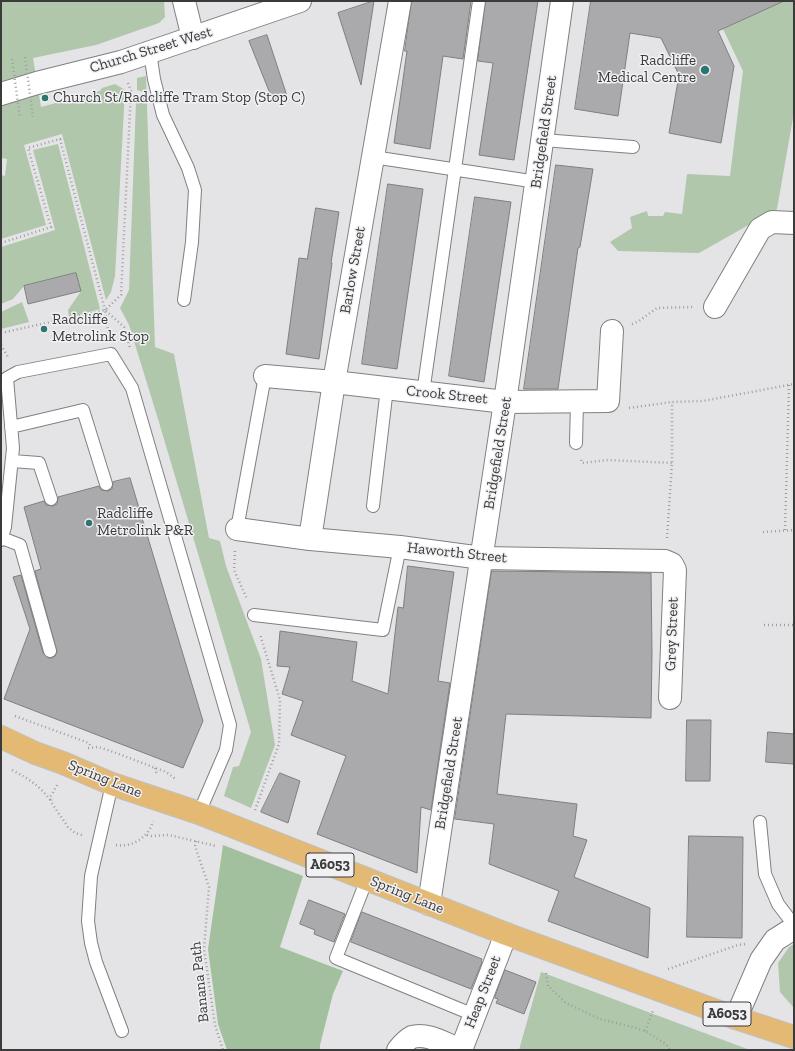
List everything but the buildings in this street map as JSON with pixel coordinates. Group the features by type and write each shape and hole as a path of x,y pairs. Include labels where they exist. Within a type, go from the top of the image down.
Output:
{"main road":[{"name":"Spring Lane","path":"1,737 112,784 199,813 506,934 736,1018 794,1036"}],"street":[{"path":"184,1 193,38"},
{"name":"Church Street West","path":"1,94 37,83 121,62 300,1"},
{"name":"Barlow Street","path":"310,539 334,382 400,1"},
{"name":"Bridgefield Street","path":"429,904 506,402 562,1"},
{"path":"715,307 760,229 772,222 794,223"},
{"path":"608,401 612,331"},
{"name":"Crook Street","path":"265,376 334,382 506,402 608,401"},
{"name":"Haworth Street","path":"237,529 310,539 400,547 482,558 670,565"},
{"name":"Grey Street","path":"670,565 670,698"},
{"path":"736,1018 761,960 775,940 794,926"},
{"name":"Heap Street","path":"398,1050 412,1037 422,1036 461,1050 506,934"}],"lane":[{"path":"423,393 479,1"},
{"path":"150,52 154,79 163,115 188,168 195,190 192,242 184,300"},
{"path":"543,140 633,147"},
{"path":"373,157 537,182"},
{"path":"50,652 20,545 1,539 5,527 13,448 7,378 18,372 111,354 132,388 230,725 226,750 199,813"},
{"path":"237,529 265,376"},
{"path":"373,506 388,388"},
{"path":"576,443 577,402"},
{"path":"11,427 83,410 106,484"},
{"path":"12,461 39,463 51,499"},
{"path":"254,615 383,630 400,547"},
{"path":"112,784 91,876 88,921 91,943 96,962 122,1032"},
{"path":"760,822 765,874 778,904 794,926"},
{"path":"367,879 336,958 474,1015"}],"path":[{"path":"25,57 32,117"},
{"path":"12,58 20,118"},
{"path":"1,333 105,310 121,295 131,91 121,62"},
{"path":"1,243 51,227 28,148 60,139 105,310 111,354"},
{"path":"612,331 639,321 657,308 715,307"},
{"path":"105,310 124,327 131,350"},
{"path":"608,401 630,408 672,402 703,401 794,384"},
{"path":"785,530 789,385"},
{"path":"670,565 672,402"},
{"path":"576,443 582,463 608,460 672,463"},
{"path":"237,529 234,570 254,615 280,700 279,744 247,832"},
{"path":"763,532 794,530"},
{"path":"764,625 794,625"},
{"path":"10,715 20,717 89,743 91,747"},
{"path":"7,767 35,783 43,790 51,802"},
{"path":"155,768 166,772 181,783"},
{"name":"Banana Path","path":"147,834 151,836 169,835 196,841 195,846 208,887 204,949 215,1025 223,1050"},
{"path":"668,968 738,945 775,940"},
{"path":"548,949 545,965 548,986 566,1003 600,1019 645,1031 666,1044 670,1050"},
{"path":"645,1031 654,1009"}],"green space":[{"path":"1,1 164,1 165,17 159,23 96,45 33,58 41,107 100,91 102,88 115,84 125,90 115,276 111,292 106,300 62,134 24,145 46,225 1,239 1,175 5,176 7,159 1,158"},
{"path":"784,1 794,1 794,112 777,209 699,253 618,251 610,242 632,228 630,217 647,211 648,216 663,216 665,212 682,214 687,174 730,176 743,71 723,29"},
{"path":"146,76 155,347 174,354 209,538 220,541 226,566 261,659 275,745 251,808 224,796 233,767 239,766 251,732 129,325 120,308 129,290 136,102 143,101 143,92 137,90 137,78"},
{"path":"58,144 100,309 69,318 68,310 81,291 76,273 24,286 13,299 1,304 1,247 55,230 33,150"},
{"path":"22,302 29,322 1,329 1,312"},
{"path":"223,845 303,876 280,947 343,971 333,994 320,1050 227,1050 218,1024 208,949"},
{"path":"794,944 794,1008 780,992 778,963 789,947"},
{"path":"541,972 750,1050 519,1050"}],"place":[{"name":"Radcliffe Medical Centre","path":"705,70"},
{"name":"Church St/Radcliffe Tram Stop (Stop C)","path":"45,98"},
{"name":"Radcliffe Metrolink Stop","path":"44,329"},
{"name":"Radcliffe Metrolink P&R","path":"89,523"}]}
